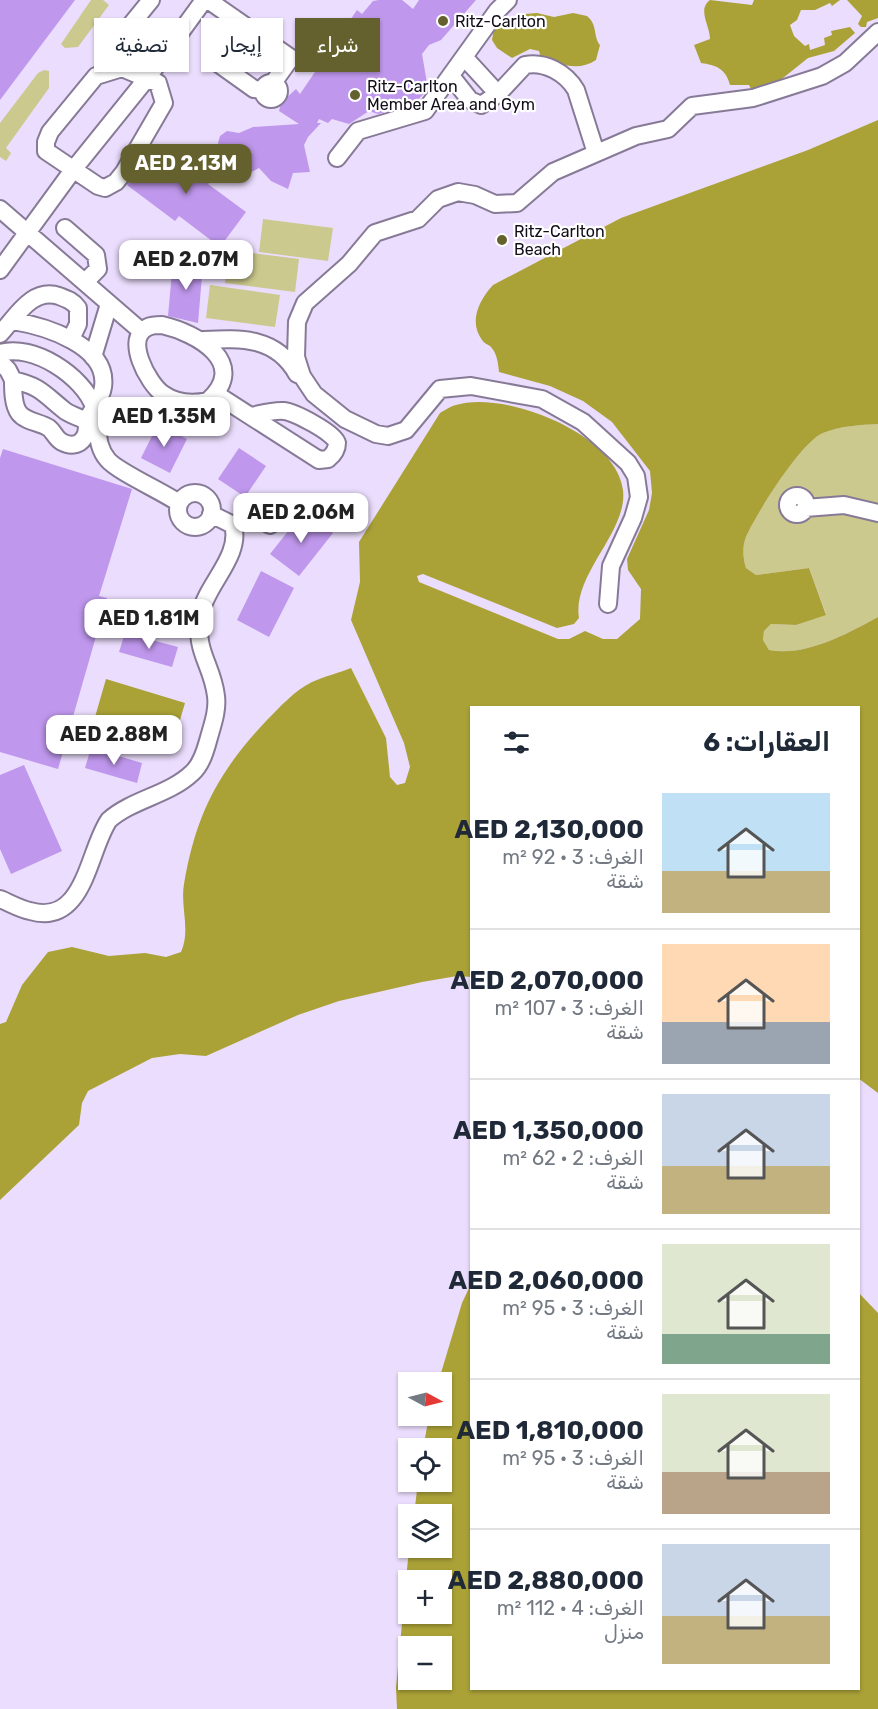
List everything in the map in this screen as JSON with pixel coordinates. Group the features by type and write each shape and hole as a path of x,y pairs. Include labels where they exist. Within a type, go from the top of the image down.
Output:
{"lane":[{"path":"136,18 151,0"},
{"path":"0,270 73,170 148,78 206,0 234,18 291,58 268,87 256,90 212,59 213,46 234,18"},
{"path":"337,158 358,131 422,113 465,58 497,11 508,0"},
{"path":"608,604 611,566 633,518 639,497 639,486 628,463 582,422 542,399 459,385 435,394 406,430 399,434 376,434 352,428 315,406 292,359 297,322 305,303 349,264 375,233 418,219 438,199 458,192 475,195 495,204 517,203 553,172 636,136 668,129 692,106 753,98 809,82 844,63 878,32"},
{"path":"465,58 498,94"},
{"path":"451,76 473,103 481,105 498,94 525,65 537,64 556,71 572,82 576,90 596,153"},
{"path":"105,72 96,76 50,132 45,142 46,151 105,188 112,186 121,177 164,103 162,89 148,78 132,72"},
{"path":"0,209 141,332"},
{"path":"65,228 91,249 98,262 96,274 85,282"},
{"path":"0,334 35,297 53,294 73,301 78,308 78,324 71,339"},
{"path":"93,357 109,304"},
{"path":"0,362 8,370 13,381 17,412 24,418 48,428 60,441 78,444 85,438 90,414 103,391 104,380 100,366 93,357 71,339 38,325 13,321"},
{"path":"204,340 217,355 222,366 222,382 216,394 208,401 193,404 163,394 142,368 138,343 141,332 149,326 162,325 179,329 204,340 255,340 292,359"},
{"path":"0,353 20,351 58,365 82,390 98,438 109,461 179,503 178,511 186,525 201,526 211,514 233,525 236,534 233,546 209,590 198,632 200,650 216,695 214,719 200,763 182,780 109,819 102,829 79,891 69,904 45,913 32,912 0,900"},
{"path":"13,381 31,384 44,391 66,412"},
{"path":"216,394 250,416 319,460 328,459 334,454 337,444 334,436 292,413 271,412 250,416"},
{"path":"48,428 56,416 66,412 90,414"},
{"path":"352,428 364,442"},
{"path":"805,508 844,505 878,513"},
{"path":"233,525 250,518 258,518 270,525"}],"shaded area":[{"path":"91,0 103,0 109,5 99,18 94,18 94,25 78,47 65,48 61,44"},
{"path":"710,0 752,5 754,0 840,0 832,6 830,3 815,10 801,10 797,20 790,25 794,36 805,46 809,44 810,50 825,45 824,38 832,35 831,31 850,27 855,33 834,51 808,58 773,86 752,91 749,85 730,85 726,75 720,69 701,63 694,45 710,39 704,13 706,4"},
{"path":"847,0 878,0 878,18 867,22 866,27 861,27 858,24 862,16"},
{"path":"537,13 554,17 573,13 587,16 593,23 600,45 596,60 582,66 569,66 541,58 539,51 530,49 512,58 497,48 492,40 494,28 498,29 505,22 525,17 525,14"},
{"path":"44,70 49,71 49,88 6,148 11,153 6,161 0,157 0,123 38,73"},
{"path":"878,120 878,424 836,429 814,439 803,450 769,496 746,537 743,552 746,568 756,575 809,568 826,615 796,625 771,624 764,631 763,640 769,650 797,650 811,647 839,637 878,617 878,1093 860,1080 860,706 470,706 470,977 457,976 422,982 339,1001 298,1015 206,1056 180,1054 152,1058 88,1091 82,1103 79,1125 0,1200 0,1024 6,1022 22,985 48,952 72,947 109,956 145,953 166,957 181,952 185,935 184,884 195,836 222,776 267,720 306,685 351,668 386,738 390,777 397,785 405,783 410,767 404,743 351,620 360,582 359,542 440,413 454,406 477,402 502,404 556,421 601,451 616,470 623,490 622,506 617,522 584,585 579,602 579,618 574,624 557,628 423,574 417,576 419,582 558,639 569,639 585,631 603,639 617,639 640,619 641,589 628,570 627,559 649,510 652,493 650,471 612,422 583,401 550,386 499,372 494,352 482,340 476,325 477,311 488,291 493,285 621,218 808,150"},
{"path":"263,219 333,228 328,261 259,252"},
{"path":"229,250 299,259 295,292 225,283"},
{"path":"210,285 280,295 275,327 206,318"},
{"path":"878,424 878,617 839,637 811,647 783,651 769,650 763,640 764,631 771,624 796,625 826,614 809,568 756,575 746,568 743,552 746,537 780,480 814,439 836,429"},
{"path":"106,679 185,703 174,740 95,717"},
{"path":"470,1286 470,1690 860,1690 860,1294 878,1313 878,1709 397,1709 398,1666 398,1690 452,1690 452,1636 401,1636 402,1624 452,1624 452,1570 407,1570 408,1558 452,1558 452,1504 415,1504 417,1492 452,1492 452,1438 425,1438 427,1426 452,1426 452,1372 441,1372 462,1303"}],"building":[{"path":"0,0 75,0 0,100"},
{"name":"Ritz-Carlton Member Area and Gym","path":"402,0 413,9 419,0 476,0 441,40 429,45 422,54 428,89 415,103 378,114 369,111 349,124 332,119 328,123 319,119 317,123 321,123 304,145 310,172 293,173 288,189 271,181 259,168 244,176 237,159 228,157 221,150 218,143 220,136 227,131 239,133 253,127 299,124 279,111 281,103 296,89 300,94 315,72 380,72 380,18 352,18 357,10 362,14 373,1"},
{"path":"157,144 212,180 208,184 246,212 220,247 179,216 175,221 127,185"},
{"path":"173,261 203,264 198,323 168,316"},
{"path":"158,424 187,439 170,473 141,458"},
{"path":"239,448 266,466 245,497 218,479"},
{"path":"3,449 132,489 99,596 107,598 58,769 0,752 0,458"},
{"path":"304,511 333,533 299,576 270,554"},
{"path":"261,571 294,588 269,637 237,620"},
{"path":"125,633 178,647 172,667 119,652"},
{"path":"91,748 142,763 137,783 85,768"},
{"path":"24,765 62,851 11,874 0,849 0,775"}],"place":[{"name":"Ritz-Carlton","path":"443,21"},
{"name":"Ritz-Carlton Member Area and Gym","path":"355,95"},
{"name":"Ritz-Carlton Beach","path":"502,240"}]}
